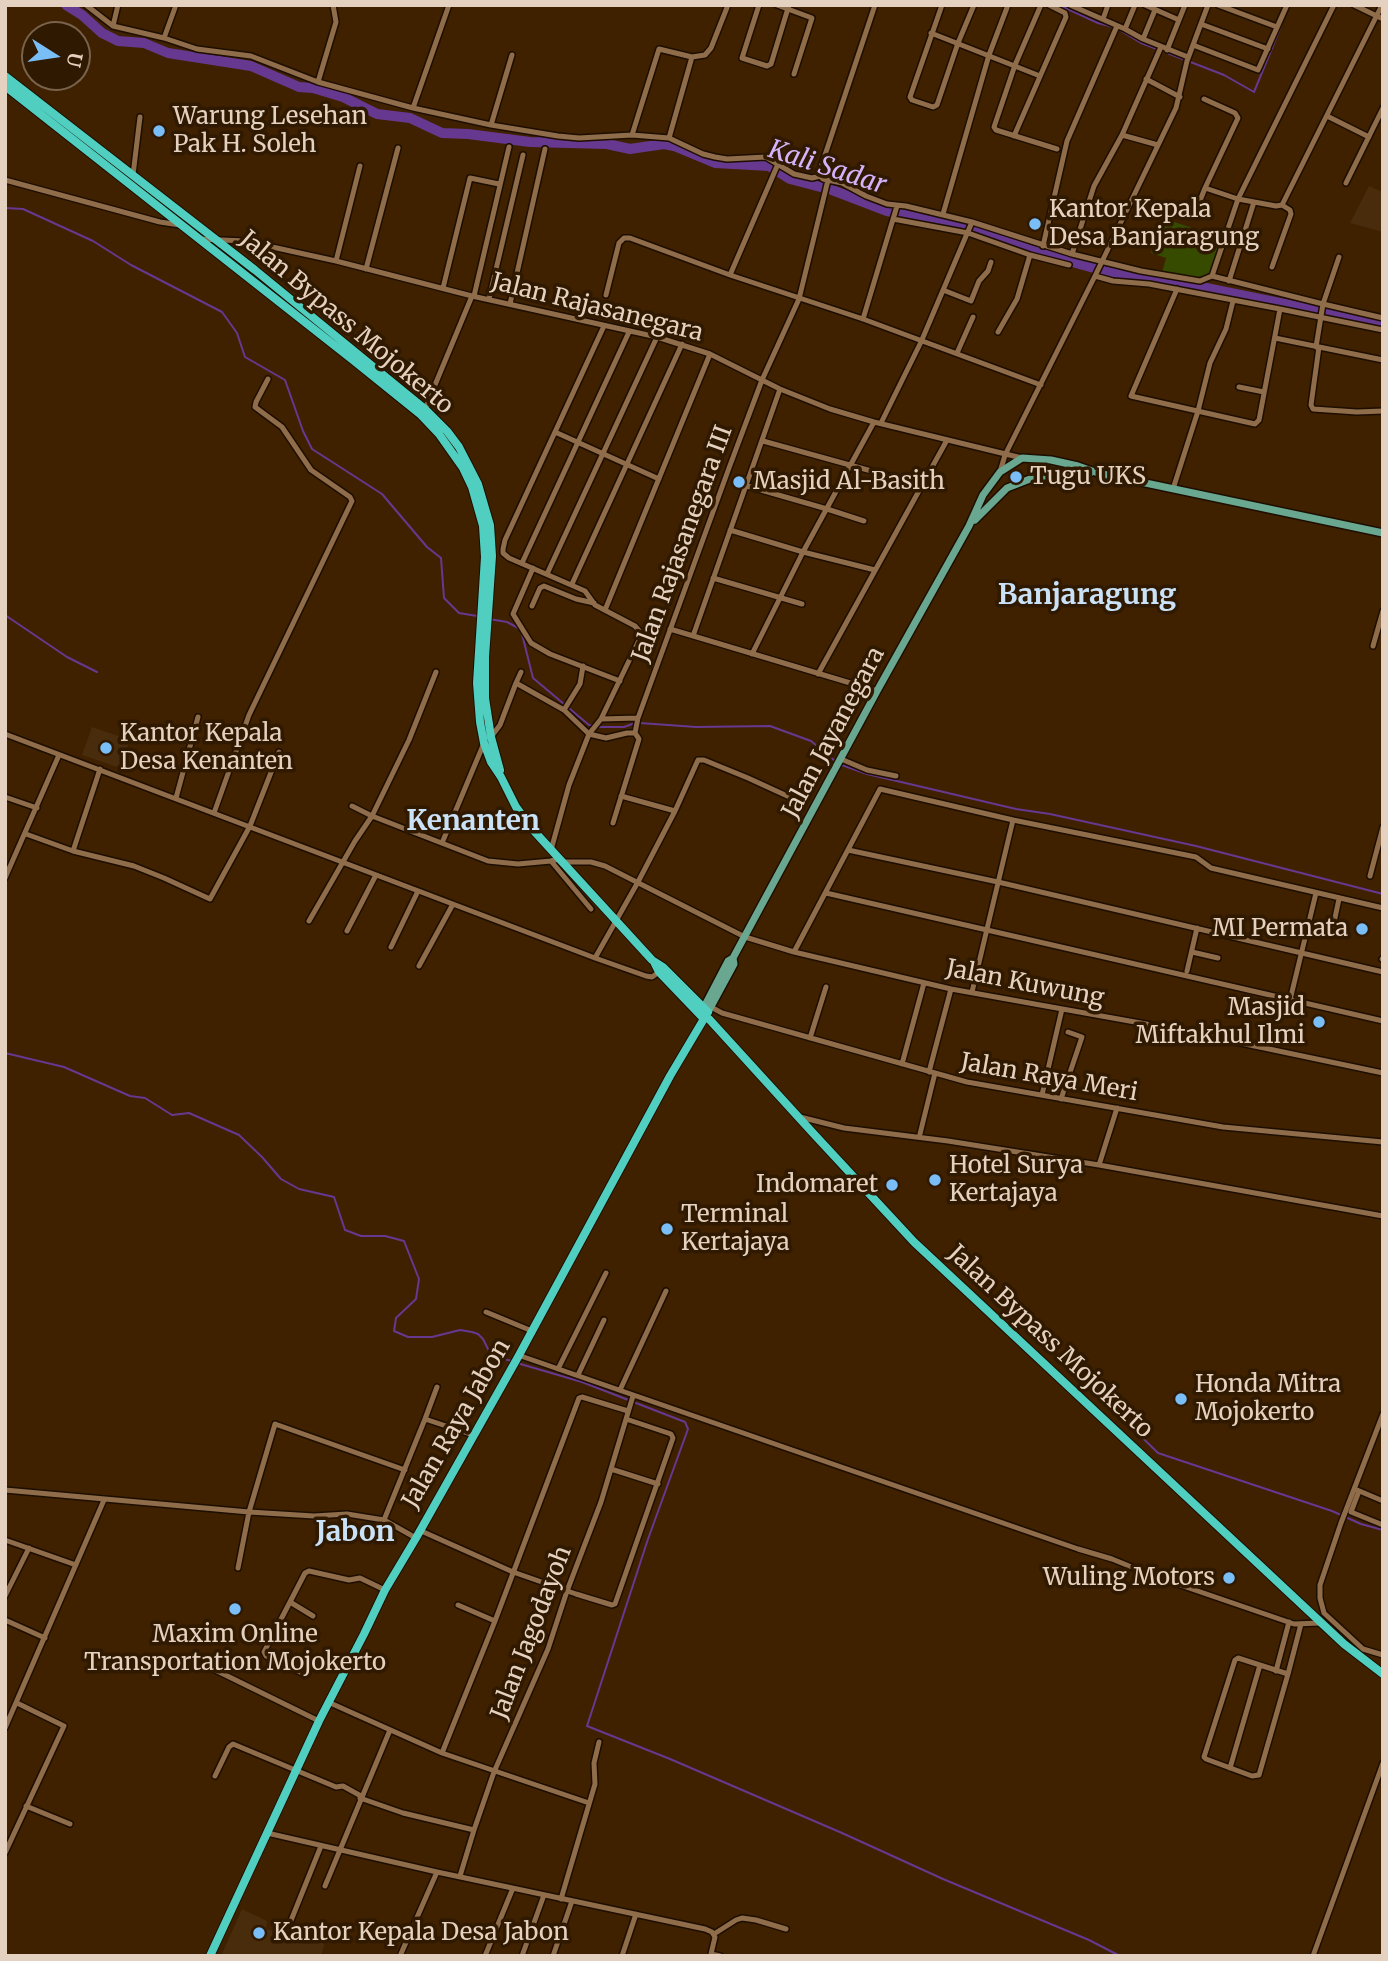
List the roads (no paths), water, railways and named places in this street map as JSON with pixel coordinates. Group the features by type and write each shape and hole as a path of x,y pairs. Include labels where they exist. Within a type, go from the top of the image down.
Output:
{"highway":[{"name":"Jalan Bypass Mojokerto","path":"5,76 254,270 425,409 459,447 478,484 486,508 491,541 483,631 485,698 488,740 501,777 516,807 557,861 652,960 659,972 705,1016"},
{"name":"Jalan Bypass Mojokerto","path":"5,86 411,407 439,434 463,468 479,511 485,557 485,607"},
{"name":"Jalan Bypass Mojokerto","path":"652,960 663,967 705,1016 915,1241 1321,1623 1380,1671"},
{"name":"Jalan Raya Jabon","path":"211,1956 319,1721 384,1590 532,1331 705,1016"}],"main road":[{"name":"Jalan Jayanegara","path":"705,1016 728,961 733,958 745,937 991,483 1000,472 1022,458 1041,459 1383,533"},
{"path":"1041,459 1046,467 1042,475"},
{"name":"Jalan Jayanegara","path":"970,526 1007,488 1042,475 1098,473"},
{"path":"991,483 996,493 1001,494"}],"street":[{"path":"86,5 113,26 197,49 262,59 318,82 413,108 491,125 579,138 632,135 669,138 703,154 727,159 761,156 801,176 820,176"},
{"path":"113,26 118,5"},
{"path":"164,38 176,5"},
{"path":"318,82 336,22 334,5"},
{"path":"413,108 449,5"},
{"path":"632,135 659,49 692,57 705,55 711,48 727,5"},
{"path":"759,5 742,58 767,66 771,64 788,7"},
{"path":"777,5 812,18 794,74"},
{"path":"874,5 820,170 820,176 827,186 842,183 895,213 970,228 1101,262 1200,281 1212,276 1383,330"},
{"path":"942,5 909,97 933,107 937,105 974,5"},
{"path":"943,214 989,55 1008,5"},
{"path":"1041,5 1015,65 994,127 996,130 1057,149"},
{"path":"1014,136 1066,16 1049,5"},
{"path":"1070,5 1187,61"},
{"path":"1103,19 1108,5"},
{"path":"1125,29 1135,5"},
{"path":"1146,5 1179,19"},
{"path":"1072,254 1094,186 1122,135 1146,79 1185,5"},
{"path":"1000,472 1005,455 1096,274 1180,97 1187,61 1208,5"},
{"path":"1218,5 1278,27"},
{"path":"1194,45 1258,70 1287,5"},
{"path":"1212,276 1238,199 1334,5"},
{"path":"1354,5 1379,18"},
{"path":"1282,205 1379,18 1382,5"},
{"path":"1143,39 1155,9"},
{"path":"1201,24 1268,49"},
{"path":"1044,246 1067,141 1116,28"},
{"path":"931,33 1040,75"},
{"path":"491,125 512,55"},
{"path":"669,138 692,57"},
{"path":"1146,79 1180,97"},
{"path":"1194,216 1238,118 1235,113 1204,99"},
{"path":"1346,183 1383,108"},
{"path":"1327,116 1369,137"},
{"path":"133,175 140,117"},
{"path":"1122,135 1158,145"},
{"path":"425,409 473,296 509,146"},
{"path":"366,269 398,148"},
{"path":"510,304 545,149"},
{"path":"489,299 523,155"},
{"path":"730,275 778,165"},
{"path":"336,261 360,166"},
{"path":"443,288 470,178 499,184"},
{"path":"5,180 160,222 194,224"},
{"name":"Jalan Rajasanegara III","path":"613,823 639,739 636,731 638,719 762,380 799,299 827,186"},
{"path":"1205,188 1238,199 1282,205 1290,210 1291,214 1272,267"},
{"path":"1229,281 1254,202"},
{"path":"895,213 943,214 1030,254 1069,265"},
{"path":"863,319 895,213"},
{"path":"881,423 921,342 970,228"},
{"path":"606,295 619,243 624,237 630,238 799,299 863,319 1041,385"},
{"name":"Jalan Rajasanegara","path":"200,239 245,241 657,337 710,354 780,389 830,409 1022,458"},
{"path":"998,332 1017,299 1030,254"},
{"path":"1339,257 1322,310 1311,405 1313,409 1383,411"},
{"path":"943,290 971,301 979,281 992,262"},
{"path":"1096,274 1113,281 1143,283 1280,309 1322,310 1383,318"},
{"path":"1177,289 1131,396 1256,423 1259,420 1280,309"},
{"path":"1173,489 1211,360 1226,329 1233,300"},
{"path":"957,353 972,317"},
{"path":"594,603 588,593 572,584 506,555 503,553 503,545 604,326"},
{"path":"522,564 629,332"},
{"path":"547,574 657,337"},
{"path":"1275,338 1383,359"},
{"path":"572,584 682,344"},
{"path":"605,610 710,354"},
{"path":"214,813 249,715 351,503 350,497 310,470 282,427 255,407 268,379"},
{"path":"1239,387 1264,392"},
{"path":"693,636 780,389"},
{"path":"752,654 803,552 874,422"},
{"path":"555,432 659,479"},
{"path":"818,674 947,440"},
{"path":"763,441 922,485"},
{"path":"747,486 864,521"},
{"path":"730,530 875,570"},
{"path":"533,568 513,614 527,637 535,647 620,681"},
{"path":"713,578 802,604"},
{"path":"532,606 540,588 544,586 594,603 635,626 640,633 620,681 591,733 569,785 551,850"},
{"path":"1373,646 1383,611"},
{"path":"670,629 877,691"},
{"path":"565,709 580,684 583,666"},
{"path":"309,921 372,816 409,740 436,672"},
{"path":"442,844 488,740 500,726 521,672"},
{"path":"516,683 565,709 591,733 606,738 636,731"},
{"path":"176,798 198,717"},
{"path":"599,722 638,719"},
{"path":"5,734 595,958 646,976 659,972"},
{"path":"26,834 73,851 134,866 209,900 250,826 279,752"},
{"path":"5,878 59,755"},
{"path":"595,958 675,811 695,763 701,759 796,800"},
{"path":"841,760 867,770 896,776"},
{"path":"73,851 100,769"},
{"path":"794,952 881,787 1013,820 1196,857 1211,868 1383,908"},
{"path":"621,796 675,811"},
{"path":"5,797 37,808"},
{"name":"Jalan Kuwung","path":"352,806 488,861 502,864 557,861 596,863 745,937 794,952 951,989 1174,1029 1383,1073"},
{"path":"972,992 1013,820"},
{"path":"1370,876 1383,827"},
{"path":"849,850 998,881 1383,972"},
{"path":"557,861 591,909"},
{"path":"347,931 376,875"},
{"path":"391,947 418,891"},
{"path":"826,893 1383,1021"},
{"path":"1290,1000 1316,893"},
{"path":"1333,927 1339,899"},
{"path":"419,966 453,904"},
{"path":"1187,971 1197,928"},
{"path":"1192,952 1218,958"},
{"path":"902,1064 924,983"},
{"path":"810,1038 826,987"},
{"path":"920,1134 951,989"},
{"path":"1042,1095 1062,1009"},
{"name":"Jalan Raya Meri","path":"705,1016 810,1038 967,1082 1223,1127 1383,1142"},
{"path":"1061,1099 1083,1036 1068,1032"},
{"path":"1099,1165 1117,1108"},
{"path":"799,1117 852,1129 882,1131 1099,1165 1383,1216"},
{"path":"558,1369 606,1273"},
{"path":"620,1390 666,1291"},
{"path":"486,1312 532,1331"},
{"path":"578,1375 604,1320"},
{"path":"518,1356 1289,1622 1321,1623"},
{"path":"384,1520 436,1387"},
{"name":"Jalan Jagodayoh","path":"461,1874 494,1772 548,1649 601,1502 633,1397"},
{"path":"442,1754 579,1398 629,1408"},
{"path":"1383,1414 1351,1512 1383,1525"},
{"path":"425,1419 473,1436"},
{"path":"5,1490 249,1512 314,1516 347,1514 384,1520 513,1572 612,1605 615,1604 673,1436 626,1419"},
{"path":"238,1568 249,1512 275,1424 405,1470"},
{"path":"611,1469 658,1484"},
{"path":"1357,1490 1382,1499"},
{"path":"1357,1490 1341,1523 1320,1585 1320,1604 1324,1614 1363,1649 1380,1671"},
{"path":"5,1728 104,1500"},
{"path":"5,1539 76,1565"},
{"path":"5,1596 29,1548"},
{"path":"304,1674 264,1654 307,1571 349,1580 360,1578 384,1590"},
{"path":"290,1602 313,1616"},
{"path":"458,1605 495,1620"},
{"path":"5,1620 45,1638"},
{"path":"1276,1671 1289,1622"},
{"path":"1287,1674 1238,1658 1235,1660 1206,1759 1252,1776 1259,1775 1301,1624"},
{"path":"1363,1649 1383,1655"},
{"path":"1230,1768 1260,1665"},
{"path":"209,1667 319,1721"},
{"path":"5,1853 64,1726 19,1699"},
{"path":"328,1702 442,1754 589,1803"},
{"path":"325,1886 390,1730"},
{"path":"562,1895 596,1779 594,1763 599,1742"},
{"path":"215,1776 232,1744 336,1787 343,1786 361,1797 403,1813 474,1830"},
{"path":"1313,1956 1383,1763"},
{"path":"26,1806 70,1824"},
{"path":"267,1833 436,1872 461,1874 544,1895 562,1895 572,1901 705,1928 714,1934"},
{"path":"290,1923 321,1846"},
{"path":"401,1955 436,1872"},
{"path":"485,1956 513,1888"},
{"path":"522,1956 544,1895"},
{"path":"553,1956 572,1901"},
{"path":"622,1956 636,1913"},
{"path":"714,1934 742,1919 756,1920 786,1929"},
{"path":"714,1934 711,1955 720,1956"}],"waterway":[{"name":"Kali Sadar","path":"66,5 102,33 118,41 144,43 168,53 251,66 299,87 313,88 343,97 377,114 410,118 442,133 530,142 607,144 630,149 664,144 674,146 715,163 769,166 790,179 832,190 887,211 980,232 1030,250 1108,272 1167,280 1383,324"},
{"path":"1059,5 1113,27"},
{"path":"1162,51 1224,75 1254,92 1281,26"},
{"path":"1118,29 1157,49"},
{"path":"5,208 23,209 93,241 131,265 222,312 237,333 245,357 285,380 312,449 382,494 427,547 441,558 444,598 459,613 477,616"},
{"path":"5,615 67,657 97,672"},
{"path":"489,619 507,622 520,629"},
{"path":"522,634 533,678 589,725 594,726"},
{"path":"599,727 624,727 635,723"},
{"path":"640,723 696,727 770,726 811,741 835,761"},
{"path":"839,764 867,774 1016,809 1196,846 1383,894"},
{"path":"5,1053 64,1067 130,1096 145,1098 172,1115 189,1113 239,1135 281,1179 299,1189 334,1197 345,1230 361,1236 385,1236 404,1241 419,1279 416,1299 396,1318 394,1331 408,1337 432,1337 460,1330 472,1332 483,1339 489,1351 512,1361"},
{"path":"517,1363 582,1382 685,1422 688,1429 648,1539 587,1726 842,1833 1120,1956"},
{"path":"1115,1411 1158,1453 1383,1530"}],"place":[{"name":"Warung Lesehan Pak H. Soleh","path":"159,131"},
{"name":"Kantor Kepala Desa Banjaragung","path":"1035,224"},
{"name":"Tugu UKS","path":"1016,477"},
{"name":"Masjid Al-Basith","path":"739,482"},
{"name":"Kantor Kepala Desa Kenanten","path":"106,748"},
{"name":"MI Permata","path":"1362,929"},
{"name":"Masjid Miftakhul Ilmi","path":"1319,1022"},
{"name":"Hotel Surya Kertajaya","path":"935,1180"},
{"name":"Indomaret","path":"892,1185"},
{"name":"Terminal Kertajaya","path":"667,1229"},
{"name":"Honda Mitra Mojokerto","path":"1181,1399"},
{"name":"Wuling Motors","path":"1229,1578"},
{"name":"Maxim Online Transportation Mojokerto","path":"235,1609"},
{"name":"Kantor Kepala Desa Jabon","path":"259,1933"}],"district":[{"name":"Banjaragung","path":"1087,596"},
{"name":"Kenanten","path":"473,822"},
{"name":"Jabon","path":"355,1533"}]}
